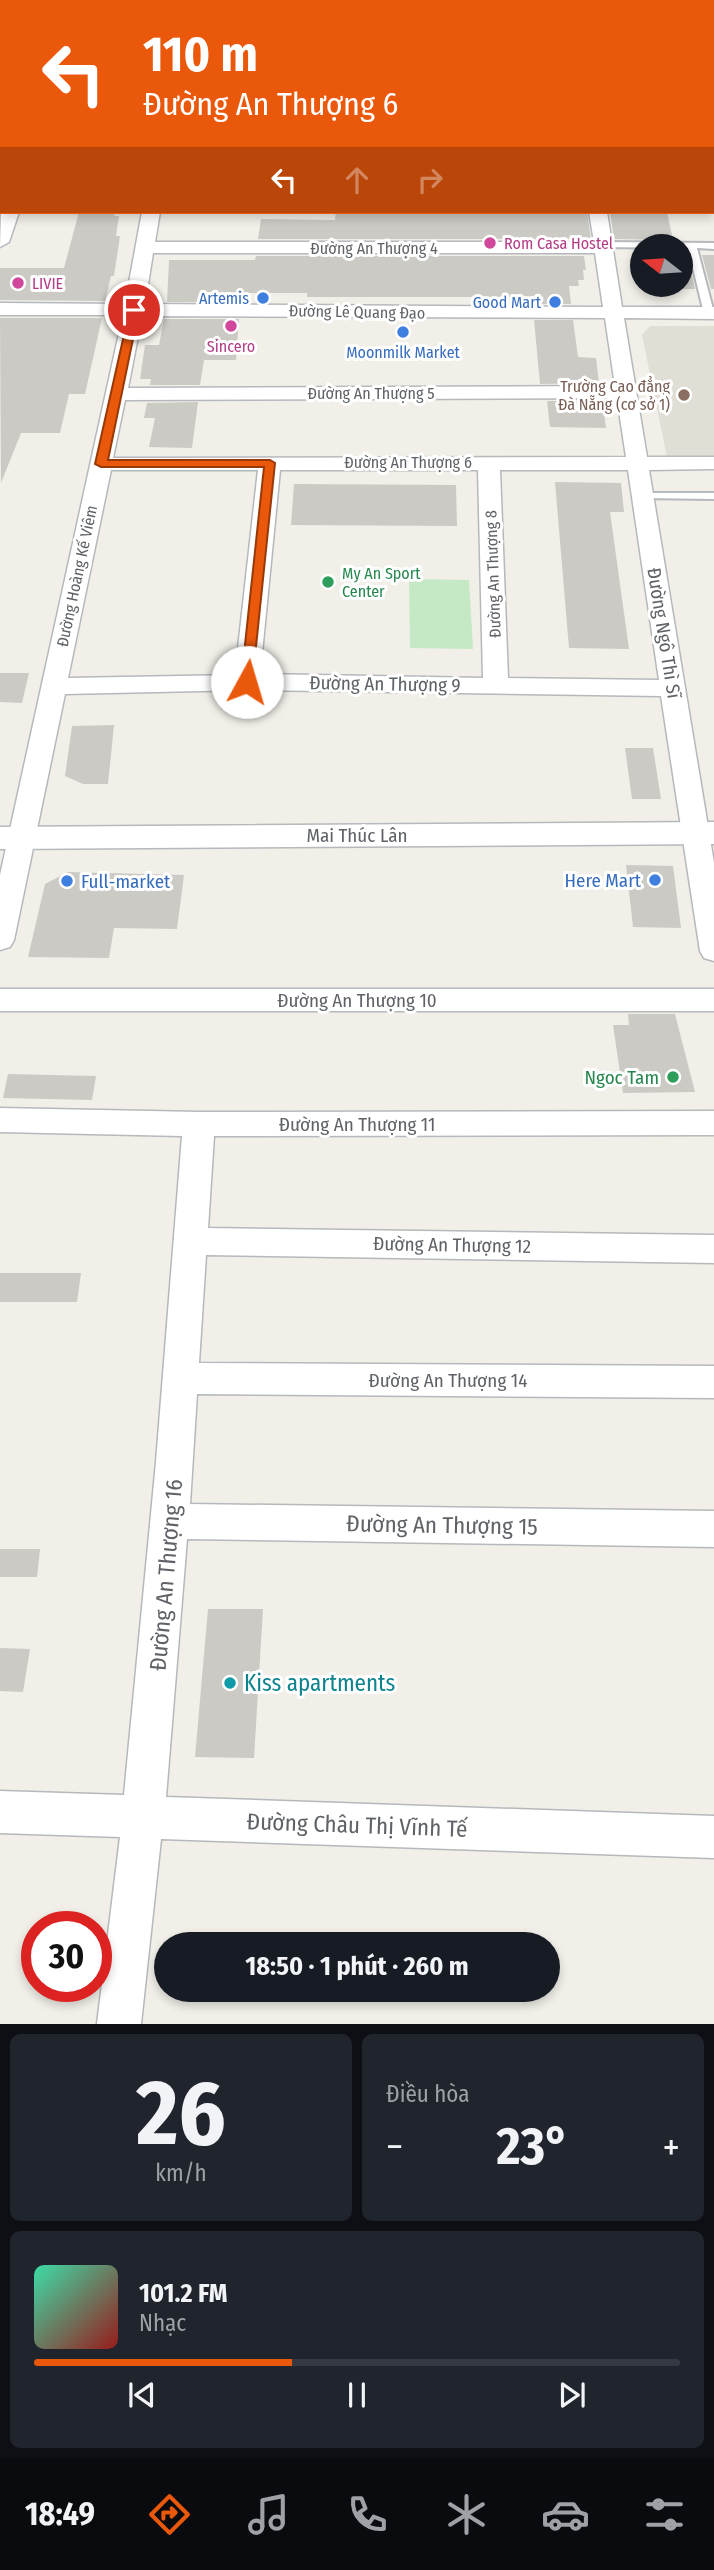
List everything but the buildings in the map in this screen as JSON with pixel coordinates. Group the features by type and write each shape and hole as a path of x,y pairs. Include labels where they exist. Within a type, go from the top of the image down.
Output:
{"street":[{"path":"0,242 9,214"},
{"name":"Đường Hoàng Kế Viêm","path":"0,940 11,837 55,686 134,310 151,214"},
{"name":"Đường Ngô Thì Sĩ","path":"598,214 672,688 705,833 714,951"},
{"name":"Đường An Thượng 4","path":"144,248 603,246"},
{"name":"Đường Lê Quang Đạo","path":"0,309 712,313"},
{"name":"Đường An Thượng 5","path":"116,394 625,392"},
{"name":"Đường An Thượng 8","path":"489,462 496,686"},
{"path":"247,682 270,463"},
{"name":"Đường An Thượng 6","path":"101,464 714,463"},
{"name":"Đường An Thượng 9","path":"55,686 247,682 672,688"},
{"name":"Mai Thúc Lân","path":"11,837 705,833"},
{"name":"Đường An Thượng 10","path":"0,1000 714,1000"},
{"name":"Đường An Thượng 11","path":"0,1120 199,1124 714,1123"},
{"name":"Đường An Thượng 16","path":"119,2024 145,1818 183,1378 199,1124"},
{"name":"Đường An Thượng 12","path":"191,1241 714,1249"},
{"name":"Đường An Thượng 14","path":"183,1378 714,1382"},
{"name":"Đường An Thượng 15","path":"170,1521 714,1529"},
{"name":"Đường Châu Thị Vĩnh Tế","path":"0,1812 714,1837"}],"lane":[{"path":"603,246 630,246"},
{"path":"693,246 714,246"},
{"path":"693,249 712,313"},
{"path":"642,496 714,496"}],"shaded area":[{"name":"Trường Cao đẳng Đà Nẵng (cơ sở 1)","path":"650,326 714,326 714,456 667,457 642,335"}],"green space":[{"path":"409,579 469,580 473,649 410,648"}],"place":[{"name":"Rom Casa Hostel","path":"490,243"},
{"name":"LIVIE","path":"18,283"},
{"name":"Artemis","path":"263,298"},
{"name":"Good Mart","path":"555,302"},
{"name":"Sincero","path":"231,326"},
{"name":"Moonmilk Market","path":"403,332"},
{"name":"Trường Cao đẳng Đà Nẵng (cơ sở 1)","path":"684,395"},
{"name":"My An Sport Center","path":"328,582"},
{"name":"Here Mart","path":"655,880"},
{"name":"Full-market","path":"67,881"},
{"name":"Ngoc Tam","path":"673,1077"},
{"name":"Kiss apartments","path":"230,1683"}],"route":[{"path":"134,310 101,464 270,463 247,682"}]}
